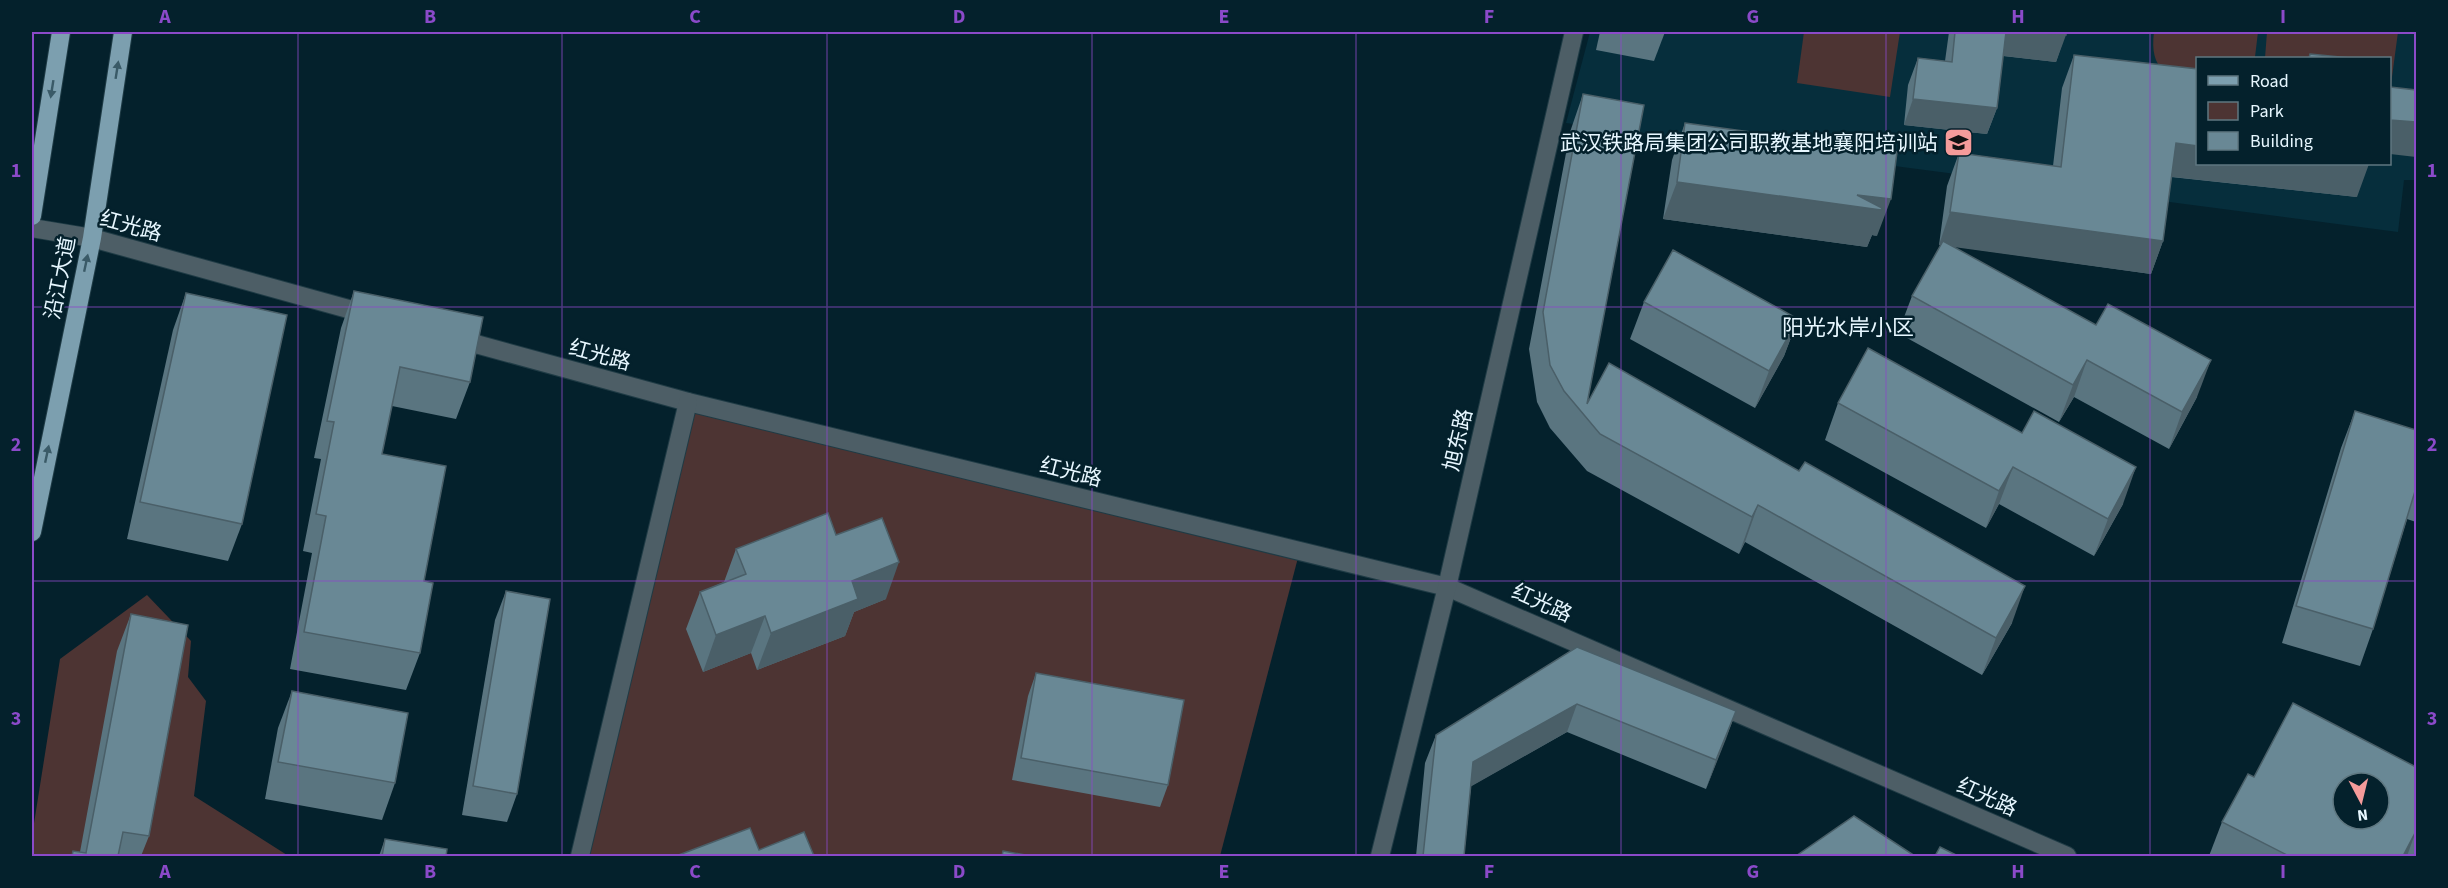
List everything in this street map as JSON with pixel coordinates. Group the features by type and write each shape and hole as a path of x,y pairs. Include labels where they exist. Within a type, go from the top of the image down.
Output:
{"main road":[{"name":"沿江大道","path":"32,216 61,32"},
{"name":"沿江大道","path":"32,532 92,238 123,32"}],"street":[{"name":"旭东路","path":"1380,856 1447,586 1574,32"},
{"name":"红光路","path":"32,228 92,238 390,320"},
{"name":"红光路","path":"435,333 688,402 1447,586 2067,856"},
{"path":"580,856 688,402"}],"shaded area":[{"name":"武汉铁路局集团公司职教基地襄阳培训站","path":"1590,32 2416,32 2416,180 2404,180 2398,232 1566,123"}],"green space":[{"path":"1804,32 1900,32 1890,97 1797,83"},
{"path":"2154,32 2258,32 2255,57 2196,57 2196,93 2163,70 2158,63 2153,45"},
{"path":"2267,32 2398,32 2391,84 2391,57 2265,57"},
{"path":"688,402 1300,550 1220,856 580,856"},
{"path":"147,595 191,641 188,677 206,701 194,796 287,855 297,856 32,856 32,836 60,659"}],"building":[{"path":"1955,32 2006,32 1997,108 1913,99 1918,58 1952,62"},
{"path":"2034,32 2066,32 2066,35"},
{"path":"2310,54 2340,57 2309,57"},
{"path":"2074,55 2196,69 2196,146 2176,143 2163,241 1950,212 1959,153 2061,167"},
{"path":"2391,87 2416,90 2416,122 2391,120"},
{"path":"1583,94 1644,105 1587,404 1609,363 1799,471 1805,462 2025,586 1996,638 1758,505 1752,517 1600,434 1564,391 1550,365 1543,312"},
{"path":"1685,123 1897,152 1891,199 1857,195 1882,208 1881,210 1677,182"},
{"path":"1943,241 2096,325 2108,304 2211,360 2182,412 2087,360 2073,385 1912,296"},
{"path":"1673,250 1798,319 1769,371 1644,302"},
{"path":"354,291 483,317 470,382 400,367 382,454 446,466 424,581 433,583 420,653 304,632 326,516 316,514 334,422 327,421"},
{"path":"186,293 287,315 242,524 140,502"},
{"path":"1868,348 2022,433 2034,411 2136,467 2108,519 2013,467 1999,491 1838,403"},
{"path":"2355,411 2416,430 2416,488 2373,629 2296,606"},
{"path":"828,513 836,535 882,518 899,562 852,581 858,599 771,633 765,616 716,635 700,592 746,574 736,549"},
{"path":"506,591 550,599 517,794 473,786"},
{"path":"131,614 188,625 149,836 123,832 118,856 72,856 73,851 86,853"},
{"path":"1577,647 1736,711 1716,760 1577,704 1473,762 1464,856 1423,856 1436,735"},
{"path":"1036,673 1184,700 1168,785 1021,758"},
{"path":"292,691 408,713 395,783 278,762"},
{"path":"2293,703 2416,767 2416,831 2403,856 2289,856 2222,822 2248,774 2254,777"},
{"path":"1854,816 1915,856 1796,856"},
{"path":"750,828 759,850 804,832 814,856 676,856"},
{"path":"385,839 447,849 446,856 382,856"},
{"path":"1940,847 1958,856 1935,856"},
{"path":"1003,851 1031,856 1002,856"}],"place":[{"name":"武汉铁路局集团公司职教基地襄阳培训站","path":"1959,143"}],"district":[{"name":"阳光水岸小区","path":"1848,327"}]}
